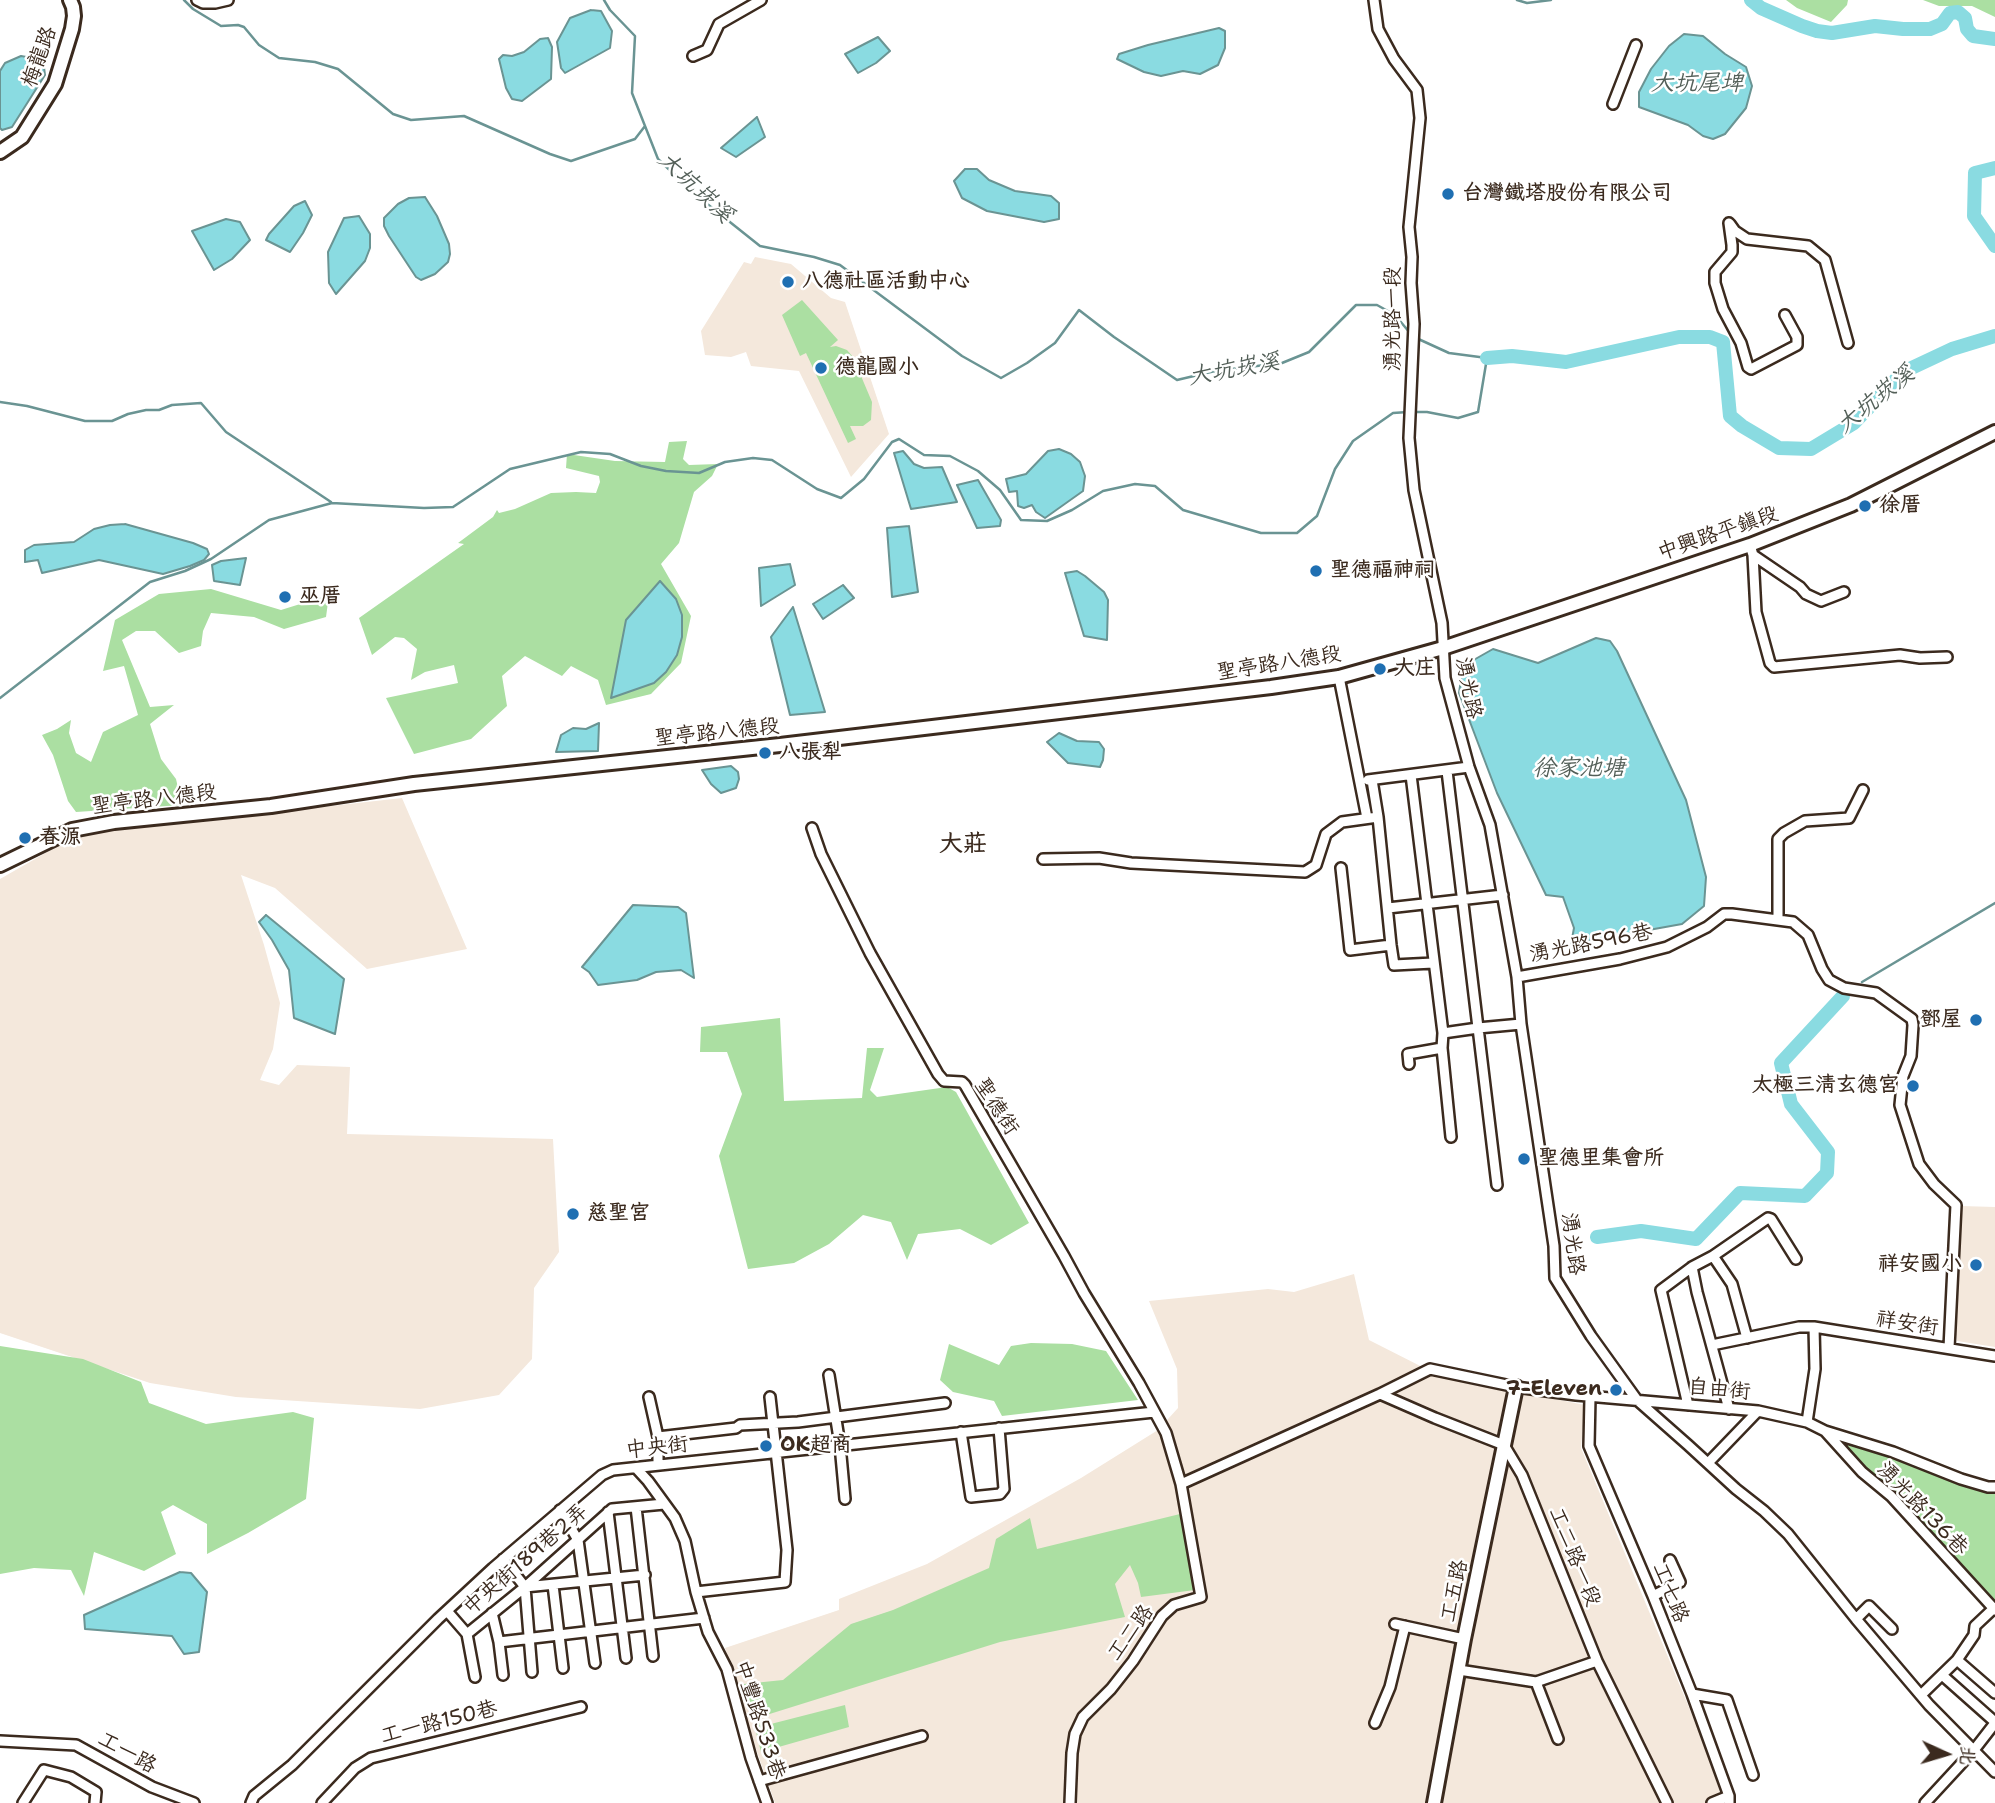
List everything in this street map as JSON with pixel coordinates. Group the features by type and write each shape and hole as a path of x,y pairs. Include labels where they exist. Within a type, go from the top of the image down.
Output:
{"street":[{"name":"梅龍路","path":"0,152 22,137 55,84 72,29 74,16 70,0"},
{"path":"197,0 215,3 228,0"},
{"path":"693,56 707,50 719,24 761,0"},
{"name":"湧光路一段","path":"1374,0 1378,29 1417,90 1420,118 1409,227 1414,324 1409,438 1414,490 1442,623 1443,648"},
{"path":"1613,104 1636,45"},
{"path":"1785,316 1797,337 1797,345 1751,369 1748,367 1741,344 1723,309 1716,284 1715,272 1732,252 1728,223 1734,231 1747,239 1808,246 1825,260 1848,343"},
{"name":"中興路平鎮段","path":"1443,648 1752,550 1852,505 1995,432"},
{"path":"1752,550 1806,594 1821,601 1844,592"},
{"path":"1752,550 1756,612 1770,663 1774,667 1900,655 1920,658 1947,657"},
{"name":"聖亭路八德段","path":"0,864 72,830 114,822 271,806 414,784 793,744 1271,687 1339,677 1443,648"},
{"name":"湧光路","path":"1443,648 1445,678 1469,767 1490,825 1503,895 1554,1245 1555,1278 1591,1336 1637,1401 1788,1534 1856,1619 1922,1695 1995,1772"},
{"path":"1339,677 1367,818"},
{"path":"1359,781 1469,767"},
{"path":"1447,771 1497,1185"},
{"path":"1411,775 1443,1033 1442,1048 1451,1138"},
{"path":"1372,779 1394,965 1433,963"},
{"path":"1778,920 1778,839 1805,821 1849,818 1863,790"},
{"path":"1043,859 1099,858 1131,863 1305,872 1316,864 1326,834 1342,822 1378,817"},
{"name":"聖德街","path":"812,828 821,854 870,953 938,1074 944,1080 962,1082 965,1085 1154,1412"},
{"path":"1341,869 1350,950 1391,945"},
{"path":"1388,908 1503,895"},
{"name":"湧光路596巷","path":"1517,977 1620,959 1667,947 1707,927 1724,914 1793,922 1808,935 1829,980 1844,988 1875,993 1912,1019 1910,1056 1903,1076 1900,1105 1919,1164 1934,1184 1956,1205 1949,1348"},
{"path":"1443,1033 1521,1024"},
{"path":"1409,1064 1408,1054 1442,1048"},
{"path":"1688,1405 1661,1290 1768,1218 1796,1259"},
{"path":"1713,1256 1732,1284 1747,1338"},
{"path":"1692,1267 1729,1409"},
{"name":"祥安街","path":"1712,1345 1799,1327 1814,1327 1995,1356"},
{"path":"1807,1422 1815,1369 1814,1327"},
{"name":"自由街","path":"1380,1394 1430,1369 1516,1387 1758,1411 1807,1422 1825,1431 1893,1451 1961,1479 1995,1487"},
{"path":"829,1375 845,1499"},
{"name":"工五路","path":"1434,1803 1464,1639 1516,1387"},
{"path":"1181,1484 1380,1394 1504,1446"},
{"name":"工七路","path":"1590,1396 1589,1446 1692,1694 1729,1800"},
{"path":"649,1397 658,1437 658,1465"},
{"path":"696,1592 785,1582 787,1550 770,1397"},
{"path":"658,1437 736,1428 740,1425 772,1424 945,1403"},
{"path":"1708,1463 1758,1411"},
{"name":"中央街","path":"251,1803 254,1797 292,1765 503,1559 602,1475 613,1470 1154,1412"},
{"name":"工二路","path":"1070,1803 1072,1753 1075,1734 1083,1717 1126,1671 1162,1616 1174,1605 1201,1597 1181,1484 1166,1433 1154,1412"},
{"path":"961,1433 971,1497 1000,1494 1004,1489 999,1428"},
{"name":"湧光路136巷","path":"1825,1431 1862,1472 1891,1496 1994,1609"},
{"name":"工二路一段","path":"1504,1446 1522,1475 1597,1661 1667,1803"},
{"name":"中豐路533巷","path":"636,1468 675,1518 685,1541 708,1632 727,1669 751,1758 767,1803"},
{"path":"626,1658 608,1512 612,1509 664,1504"},
{"path":"636,1507 653,1657"},
{"path":"561,1510 578,1540 594,1663"},
{"name":"中央街189巷2弄","path":"467,1634 525,1587 608,1512"},
{"path":"503,1559 525,1587 532,1672"},
{"path":"1653,1596 1680,1583 1670,1560"},
{"path":"525,1587 645,1576"},
{"path":"553,1585 563,1668"},
{"path":"1856,1619 1869,1605 1892,1629"},
{"path":"1922,1695 1957,1660 1974,1635 1975,1626 1994,1609"},
{"path":"447,1611 467,1634 475,1677"},
{"path":"492,1613 503,1675"},
{"path":"499,1642 704,1618"},
{"path":"1375,1723 1390,1687 1400,1625 1464,1639"},
{"path":"1957,1660 1995,1693"},
{"path":"1459,1670 1536,1682 1597,1661"},
{"path":"1925,1803 1974,1750 1995,1722 1942,1675"},
{"path":"1536,1682 1558,1739"},
{"path":"1692,1694 1727,1700 1753,1775"},
{"name":"工一路150巷","path":"322,1803 355,1768 371,1758 581,1707"},
{"path":"759,1781 922,1736"},
{"name":"工一路","path":"0,1741 76,1745 178,1800 194,1803"},
{"path":"23,1803 44,1770 71,1777 96,1792 95,1803"},
{"path":"1712,1803 1729,1800"}],"shaded area":[{"name":"德龍國小","path":"755,257 791,264 831,298 845,302 889,434 851,477 799,371 751,366 746,352 731,357 705,355 701,331 744,262 751,264"},
{"path":"402,798 467,949 367,969 275,888 241,875 280,1003 273,1049 260,1080 279,1085 297,1065 350,1067 347,1134 553,1139 559,1252 534,1288 532,1359 499,1395 420,1409 236,1397 150,1383 0,1333 0,879 56,847 91,833"},
{"name":"祥安國小","path":"1961,1206 1995,1207 1995,1347 1957,1341 1954,1322"},
{"path":"1354,1274 1369,1340 1440,1376 1585,1405 1581,1448 1703,1741 1720,1792 1721,1803 775,1803 725,1648 839,1610 839,1599 927,1564 1081,1478 1158,1430 1178,1408 1177,1369 1149,1301 1268,1289 1294,1292"}],"green space":[{"path":"1786,0 1848,0 1847,5 1831,22 1797,8"},
{"path":"1923,0 1995,0 1995,17 1972,6 1939,6"},
{"path":"802,300 838,340 830,347 847,350 853,357 872,402 871,420 863,426 850,426 856,439 848,443 806,353 800,356 782,315"},
{"path":"687,441 683,459 689,465 718,464 712,476 694,492 679,543 661,564 691,616 681,663 651,694 606,705 598,680 571,666 562,676 525,656 502,676 507,706 471,739 414,754 386,698 458,683 454,665 425,672 411,680 417,649 404,638 395,637 372,655 359,618 464,544 458,543 493,517 497,510 499,513 515,509 551,493 596,493 599,476 566,468 567,454 615,461 665,462 669,442"},
{"path":"211,589 281,610 329,595 326,617 284,629 254,617 211,613 203,631 201,646 179,653 155,631 136,631 122,640 150,707 174,705 150,724 161,759 176,779 182,805 76,812 68,801 53,755 42,735 71,720 69,733 76,753 91,762 103,732 138,715 124,666 103,671 115,620 159,594"},
{"path":"780,1018 784,1101 862,1098 867,1048 884,1048 870,1090 877,1097 947,1087 956,1092 1029,1223 991,1245 960,1229 918,1234 907,1260 891,1222 863,1215 829,1244 794,1263 748,1269 719,1156 742,1094 727,1052 700,1052 701,1027"},
{"path":"1031,1343 1072,1344 1106,1351 1138,1400 1002,1416 994,1401 953,1392 940,1380 949,1344 999,1365 1011,1346"},
{"path":"0,1346 83,1359 141,1382 149,1403 206,1424 293,1412 314,1418 306,1499 207,1554 207,1524 173,1505 161,1512 176,1554 144,1571 94,1552 84,1596 71,1570 34,1568 0,1574"},
{"path":"1848,1442 1995,1489 1995,1604 1845,1445"},
{"path":"1180,1514 1195,1590 1141,1597 1130,1565 1115,1584 1125,1617 1000,1642 760,1717 763,1726 845,1705 849,1727 761,1752 744,1684 783,1680 851,1624 893,1610 989,1568 996,1539 1030,1518 1037,1549"}],"water":[{"path":"591,10 601,11 612,31 610,48 565,73 561,68 557,42 570,18"},
{"path":"1219,28 1225,31 1225,48 1218,65 1200,74 1183,71 1161,76 1144,72 1117,59 1119,54 1148,45"},
{"name":"大坑尾埤","path":"1684,34 1703,36 1746,67 1752,86 1746,108 1725,134 1713,139 1703,136 1688,125 1639,107 1639,92 1651,69 1669,46"},
{"path":"878,37 890,51 858,73 845,54"},
{"path":"548,38 552,47 551,79 522,101 512,99 506,88 499,59 503,55 512,56 524,52 540,39"},
{"path":"21,56 43,60 45,75 12,127 2,130 0,71 5,63"},
{"path":"757,117 765,137 736,157 721,148"},
{"path":"965,169 977,169 989,180 1015,191 1051,196 1059,203 1059,219 1044,222 987,211 962,198 954,181"},
{"path":"425,197 437,216 449,244 450,254 448,262 435,274 421,280 416,277 389,236 384,226 384,218 398,204 409,198"},
{"path":"305,201 312,215 290,252 266,240 294,206"},
{"path":"359,216 370,234 370,248 365,261 336,294 329,283 328,252 344,218"},
{"path":"226,219 240,222 250,240 232,259 214,270 192,231"},
{"path":"1059,449 1080,462 1085,476 1083,491 1045,518 1036,512 1032,505 1024,508 1018,506 1017,491 1009,492 1006,479 1026,474 1048,451"},
{"path":"903,451 914,464 924,468 942,467 957,502 911,509 894,453"},
{"path":"978,480 1001,520 1000,526 977,528 957,485"},
{"path":"125,524 193,543 207,549 209,554 204,560 163,574 99,560 42,573 38,560 25,562 25,550 34,545 74,542 94,529"},
{"path":"909,526 918,592 892,597 887,528"},
{"path":"246,558 240,585 214,581 212,565 221,561"},
{"path":"790,564 795,585 761,606 759,568"},
{"path":"1077,571 1104,592 1108,600 1107,640 1084,636 1065,573"},
{"path":"660,581 676,599 682,615 682,637 677,655 666,672 654,683 611,698 626,620"},
{"path":"843,585 854,598 823,619 813,604"},
{"path":"793,607 825,712 790,715 771,637"},
{"name":"徐家池塘","path":"1596,638 1610,641 1617,651 1686,800 1706,877 1704,906 1682,924 1571,944 1574,928 1563,897 1546,895 1497,793 1459,693 1463,666 1493,649 1538,663"},
{"path":"599,723 598,751 556,752 561,735 573,728 586,729"},
{"path":"1059,733 1077,741 1099,742 1104,749 1100,767 1068,763 1047,742"},
{"path":"731,766 738,772 736,788 721,793 702,770"},
{"path":"633,905 678,907 686,913 694,978 681,970 656,972 637,980 598,985 582,967"},
{"path":"266,915 344,979 335,1034 294,1018 289,970 259,922"},
{"path":"180,1572 191,1573 207,1592 199,1652 184,1654 172,1636 85,1629 84,1615"}],"waterway":[{"path":"184,0 193,9 221,26 244,27 259,45 279,58 315,62 338,69 393,114 411,120 464,116 571,161 635,139 645,126"},
{"name":"大坑崁溪","path":"604,0 635,36 632,93 658,159 696,195 760,246 840,265 962,356 1001,378 1055,343 1079,310 1177,380 1215,371 1282,363 1309,352 1356,305 1377,305 1395,315 1410,333"},
{"path":"1517,0 1527,3 1551,0"},
{"path":"1751,0 1761,8 1802,26 1832,33 1875,26 1930,29 1942,24 1950,13 1958,12 1965,18 1967,29 1973,36 1995,39"},
{"name":"大坑崁溪","path":"1995,168 1975,173 1974,216 1995,246"},
{"name":"大坑崁溪","path":"1487,358 1512,356 1566,362 1679,337 1710,337 1723,342 1730,416 1779,448 1811,449 1854,423 1903,372 1952,349 1995,336"},
{"path":"1414,337 1449,353 1487,358 1478,412 1458,418 1414,412"},
{"path":"0,402 85,421 112,421 146,410 201,403 226,432 331,502"},
{"path":"0,698 150,582 211,559 269,520 332,503 453,507 510,469 581,452 610,454 641,466 666,471 699,473 725,462 753,458 772,460 817,489 841,498 864,479 892,442 899,439 924,455 950,456 978,471 1000,490 1021,520 1047,521 1072,510 1103,491 1135,484 1155,486 1183,510 1261,533 1297,533 1317,516 1335,469 1353,441 1393,413 1408,412"},
{"path":"1862,982 1995,903"},
{"path":"1597,1237 1641,1231 1696,1239 1740,1193 1805,1196 1827,1173 1828,1152 1791,1104 1781,1063 1843,996"}],"place":[{"name":"台灣鐵塔股份有限公司","path":"1448,194"},
{"name":"八德社區活動中心","path":"788,282"},
{"name":"德龍國小","path":"821,368"},
{"name":"徐厝","path":"1865,506"},
{"name":"聖德福神祠","path":"1316,571"},
{"name":"巫厝","path":"285,597"},
{"name":"大庄","path":"1380,669"},
{"name":"八張犁","path":"765,753"},
{"name":"春源","path":"25,838"},
{"name":"鄧屋","path":"1976,1020"},
{"name":"太極三清玄德宮","path":"1913,1086"},
{"name":"聖德里集會所","path":"1524,1159"},
{"name":"慈聖宮","path":"573,1214"},
{"name":"祥安國小","path":"1976,1265"},
{"name":"7-Eleven","path":"1616,1390"},
{"name":"OK超商","path":"766,1446"}],"district":[{"name":"大莊","path":"963,845"}]}
